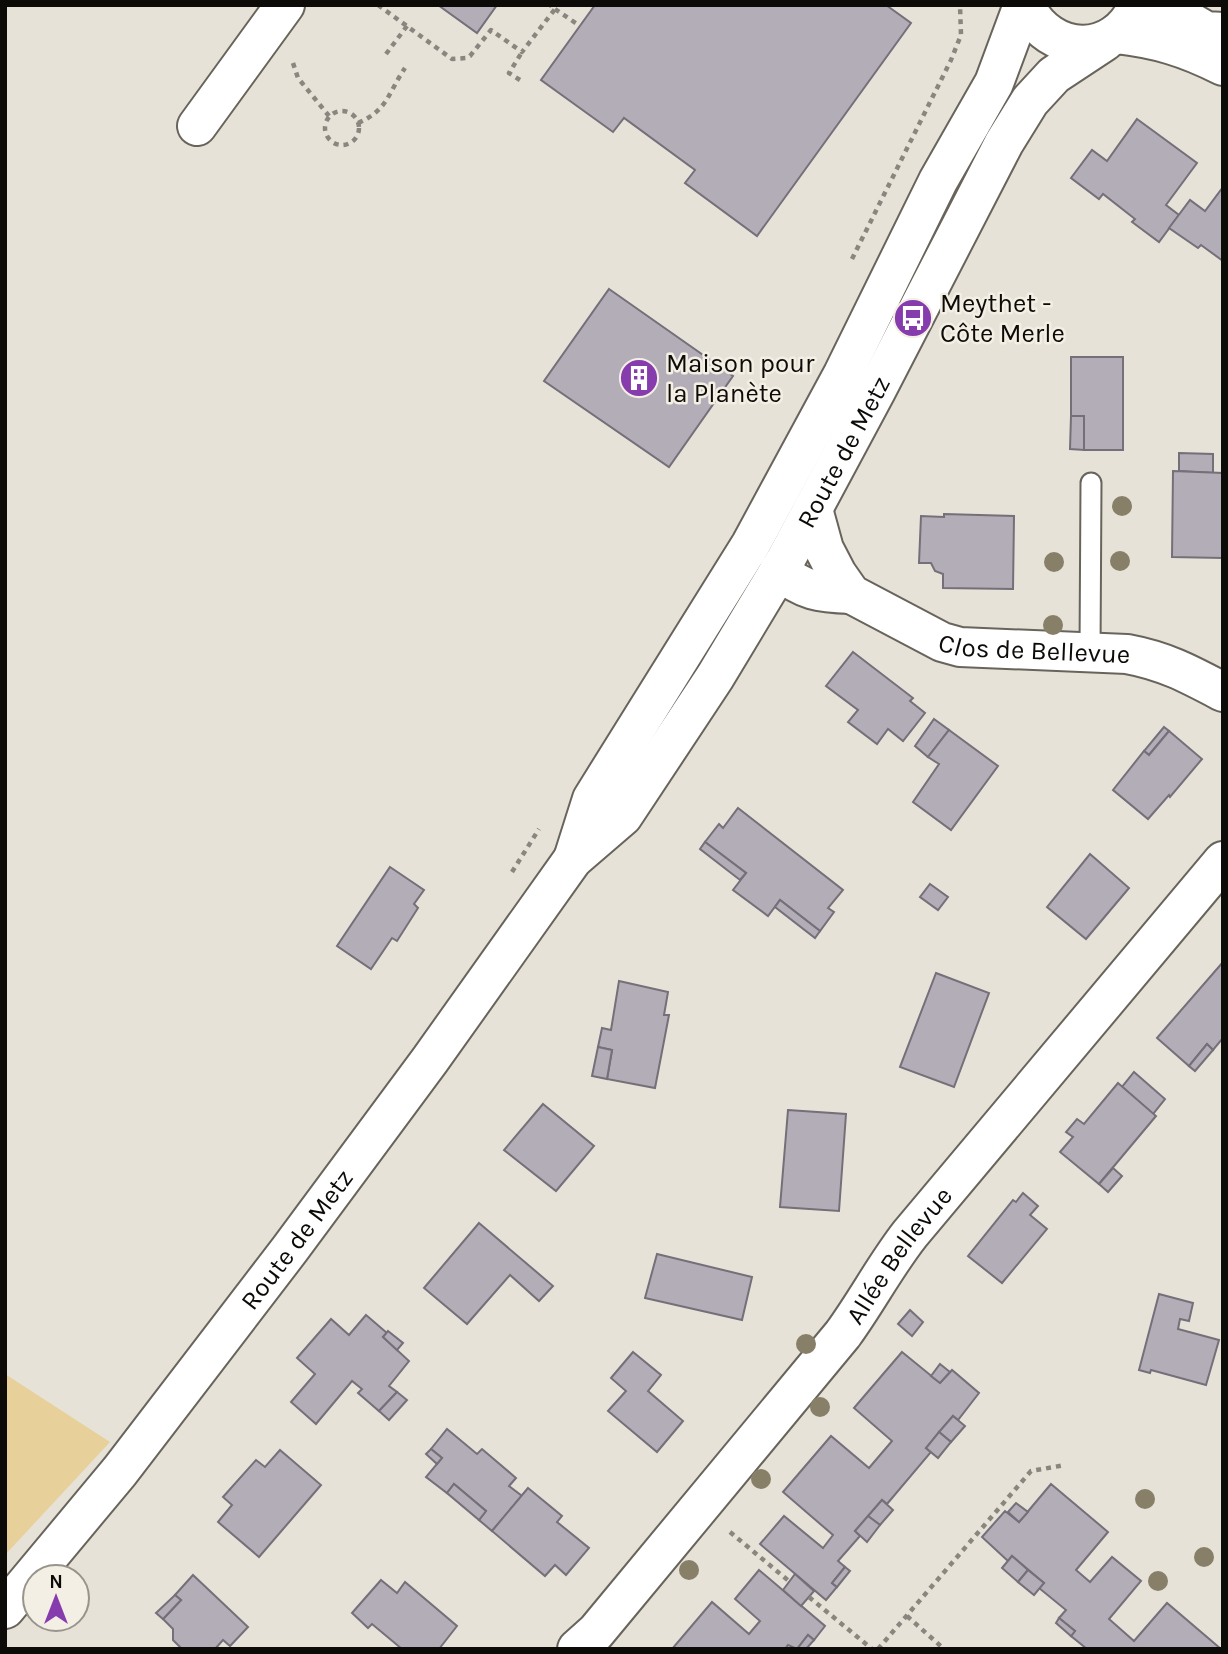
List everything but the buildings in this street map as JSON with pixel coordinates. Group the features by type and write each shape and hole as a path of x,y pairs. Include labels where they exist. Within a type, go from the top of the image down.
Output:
{"main road":[{"path":"197,126 285,5"},
{"path":"1024,5 1043,31 1057,40 1074,45 1119,27 1198,54 1223,66"},
{"name":"Route de Metz","path":"573,859 592,799 751,544 844,374 938,181 993,83 1024,5"},
{"path":"1161,5 1206,31 1223,33"},
{"name":"Route de Metz","path":"5,1609 120,1471 282,1259 430,1060 573,859 623,816 715,677 779,570 1003,143 1030,101 1054,75 1119,27"},
{"path":"779,570 773,544 797,501 789,473"},
{"name":"Clos de Bellevue","path":"813,509 824,550 851,594"},
{"name":"Clos de Bellevue","path":"779,570 794,583 809,590 851,594 948,645 1127,654 1179,668 1223,692"},
{"name":"Allée Bellevue","path":"578,1649 596,1632 843,1334 863,1307 888,1262 1223,861"}],"lane":[{"path":"1090,652 1091,483"}],"path":[{"path":"378,5 452,59 470,56 491,30 522,52"},
{"path":"852,259 951,60 961,35 960,5"},
{"path":"520,80 509,73 553,7 580,26"},
{"path":"386,54 407,26"},
{"path":"292,61 298,78 329,116"},
{"path":"358,123 373,116 383,107 405,68"},
{"path":"339,111 354,116 358,131 352,142 339,144 328,138 325,127 329,116 339,111"},
{"path":"511,873 540,827"},
{"path":"878,1649 1031,1471 1065,1465"},
{"path":"700,1507 790,1581"},
{"path":"809,1597 872,1649"},
{"path":"907,1616 944,1649"}],"shaded area":[{"path":"5,1374 110,1442 5,1555"}],"place":[{"name":"Meythet - Côte Merle","path":"913,318"},
{"name":"Maison pour la Planète","path":"639,378"}]}
